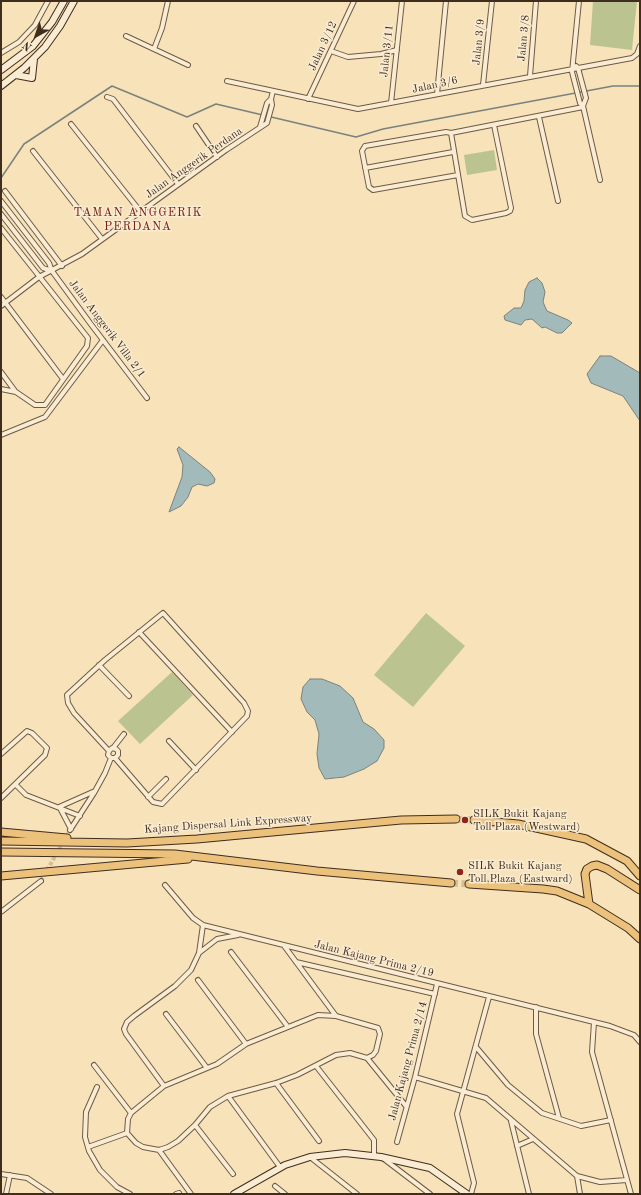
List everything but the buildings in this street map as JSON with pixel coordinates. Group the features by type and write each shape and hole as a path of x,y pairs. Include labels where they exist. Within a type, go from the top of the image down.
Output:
{"highway":[{"name":"Kajang Dispersal Link Expressway","path":"1,841 127,843 197,839 401,820 456,820"},
{"path":"474,820 518,824 586,838 627,861 640,876"},
{"path":"1,832 127,843"},
{"path":"1,852 175,854 317,871 451,883"},
{"path":"1,876 200,858"},
{"path":"590,904 585,874 587,869 592,866 597,865 607,869 640,890"},
{"path":"469,884 543,888 557,891 590,904 628,928 640,939"}],"street":[{"path":"1,53 19,42 35,24 48,1"},
{"path":"1,70 33,46 52,22 64,1"},
{"path":"1,86 34,59 52,38 74,1"},
{"path":"154,49 162,28 168,1"},
{"name":"Jalan 3/12","path":"308,99 354,1"},
{"name":"Jalan 3/11","path":"391,103 402,1"},
{"path":"437,94 446,1"},
{"name":"Jalan 3/9","path":"483,85 492,1"},
{"name":"Jalan 3/8","path":"530,76 536,1"},
{"path":"579,1 572,69 583,107 600,180"},
{"path":"126,36 188,65"},
{"name":"Jalan 3/6","path":"227,81 358,109 632,58 637,54 640,46"},
{"path":"331,51 348,57 381,54 397,50"},
{"path":"16,75 24,75 32,78 34,59"},
{"path":"572,63 578,68 586,98 583,107"},
{"name":"Jalan Anggerik Perdana","path":"1,306 39,277 62,266 102,239 178,184 267,123 272,105 271,99 273,91"},
{"path":"107,97 113,99 178,184"},
{"path":"260,127 267,103 271,99"},
{"path":"458,175 373,190 368,187 362,151 365,146 446,132 451,133 539,117 583,107"},
{"path":"539,117 558,201"},
{"path":"71,124 140,211"},
{"path":"451,133 465,216 469,220 506,213 510,211 511,208 494,125"},
{"path":"196,126 217,157"},
{"path":"33,151 102,239"},
{"path":"365,168 453,152"},
{"path":"5,191 62,266"},
{"name":"Jalan Anggerik Villa 2/1","path":"1,201 49,263 52,271 147,398"},
{"name":"Jalan Anggerik Villa 2/1","path":"1,214 43,268 52,271"},
{"path":"1,228 88,338 87,346 45,405 35,405 16,392 1,372"},
{"path":"1,297 63,379"},
{"path":"1,435 45,417 103,340"},
{"path":"1,389 16,392"},
{"path":"161,614 166,615 244,703 248,711 247,716 162,804 157,804 148,797 113,758 108,755 109,751 74,713 67,698 72,689 139,632 161,614"},
{"path":"139,632 232,732"},
{"path":"99,665 129,696"},
{"path":"1,754 26,731 32,732 47,748 45,755 1,798"},
{"path":"109,751 124,734"},
{"path":"169,741 196,770"},
{"path":"60,807 71,829 96,791 113,758 118,755 118,752 113,748"},
{"path":"148,797 166,780"},
{"path":"16,785 26,795 80,816"},
{"path":"60,807 96,791"},
{"path":"1,912 41,881"},
{"name":"Jalan Kajang Prima 2/19","path":"166,885 192,918 203,925 594,1022 623,1030 634,1035 640,1042"},
{"path":"164,1086 126,1034 124,1029 127,1022 134,1016 187,976 196,962 199,953 203,925"},
{"path":"199,953 217,939 240,934"},
{"path":"285,946 336,1016"},
{"path":"231,952 288,1027"},
{"path":"296,962 435,994"},
{"path":"198,980 246,1044"},
{"name":"Jalan Kajang Prima 2/14","path":"397,1142 415,1077 437,984"},
{"path":"471,1194 474,1183 456,1114 489,996"},
{"path":"536,1007 536,1034 559,1118"},
{"path":"166,1014 207,1068"},
{"path":"318,1015 336,1016 378,1028 380,1034 374,1055 367,1058 343,1053 276,1083 228,1096 210,1107 195,1125 178,1141 159,1150 142,1147 136,1143 128,1133 128,1119 131,1113 164,1086 228,1058 246,1044 288,1027 318,1015"},
{"path":"594,1022 592,1052 631,1194"},
{"path":"476,1046 508,1085 534,1108 581,1126 611,1120"},
{"path":"367,1058 406,1106"},
{"path":"94,1065 131,1113"},
{"path":"316,1066 374,1140 374,1156"},
{"path":"415,1077 486,1098 577,1176 600,1182 627,1180"},
{"path":"276,1083 319,1141"},
{"path":"97,1087 86,1112 84,1133 88,1147 100,1170 117,1187 130,1194"},
{"path":"228,1096 280,1167"},
{"path":"510,1120 529,1194"},
{"path":"195,1125 232,1174"},
{"path":"88,1147 128,1133"},
{"path":"517,1146 533,1138"},
{"path":"159,1150 191,1194"},
{"path":"234,1194 280,1167 310,1157 339,1154 381,1157 430,1168 467,1194"},
{"path":"310,1157 357,1194"},
{"path":"381,1157 430,1194"},
{"path":"1,1174 33,1181 50,1194"},
{"path":"6,1194 10,1175"},
{"path":"577,1176 580,1194"},
{"path":"275,1186 285,1194"}],"green space":[{"path":"593,1 637,1 632,50 590,45"},
{"path":"494,150 497,170 467,175 464,155"},
{"path":"426,613 465,646 413,707 374,675"},
{"path":"172,672 193,695 140,744 118,721"}],"water":[{"path":"537,278 542,283 545,292 543,302 547,311 572,323 562,333 557,333 545,327 542,328 532,319 525,320 521,325 505,320 504,316 514,308 521,308 524,301 525,290 529,282"},
{"path":"600,356 611,356 640,373 640,421 623,396 591,383 587,374"},
{"path":"179,447 210,472 215,479 214,483 207,486 198,484 192,487 188,497 181,506 169,512 182,477 183,465 177,449"},
{"path":"310,679 322,679 340,686 353,698 363,722 374,729 384,740 384,748 377,761 364,769 344,777 325,779 319,768 317,754 319,734 315,720 307,712 301,699 303,687"}],"waterway":[{"path":"1,178 24,144 112,86 187,117 216,104 356,137 383,129 613,86 640,86"}],"tunnel":[{"path":"456,819 474,820"},
{"path":"41,881 70,830"},
{"path":"451,883 469,884"}],"place":[{"name":"SILK Bukit Kajang Toll Plaza (Westward)","path":"465,820"},
{"name":"SILK Bukit Kajang Toll Plaza (Eastward)","path":"460,872"}],"district":[{"name":"TAMAN ANGGERIK PERDANA","path":"138,220"}]}
